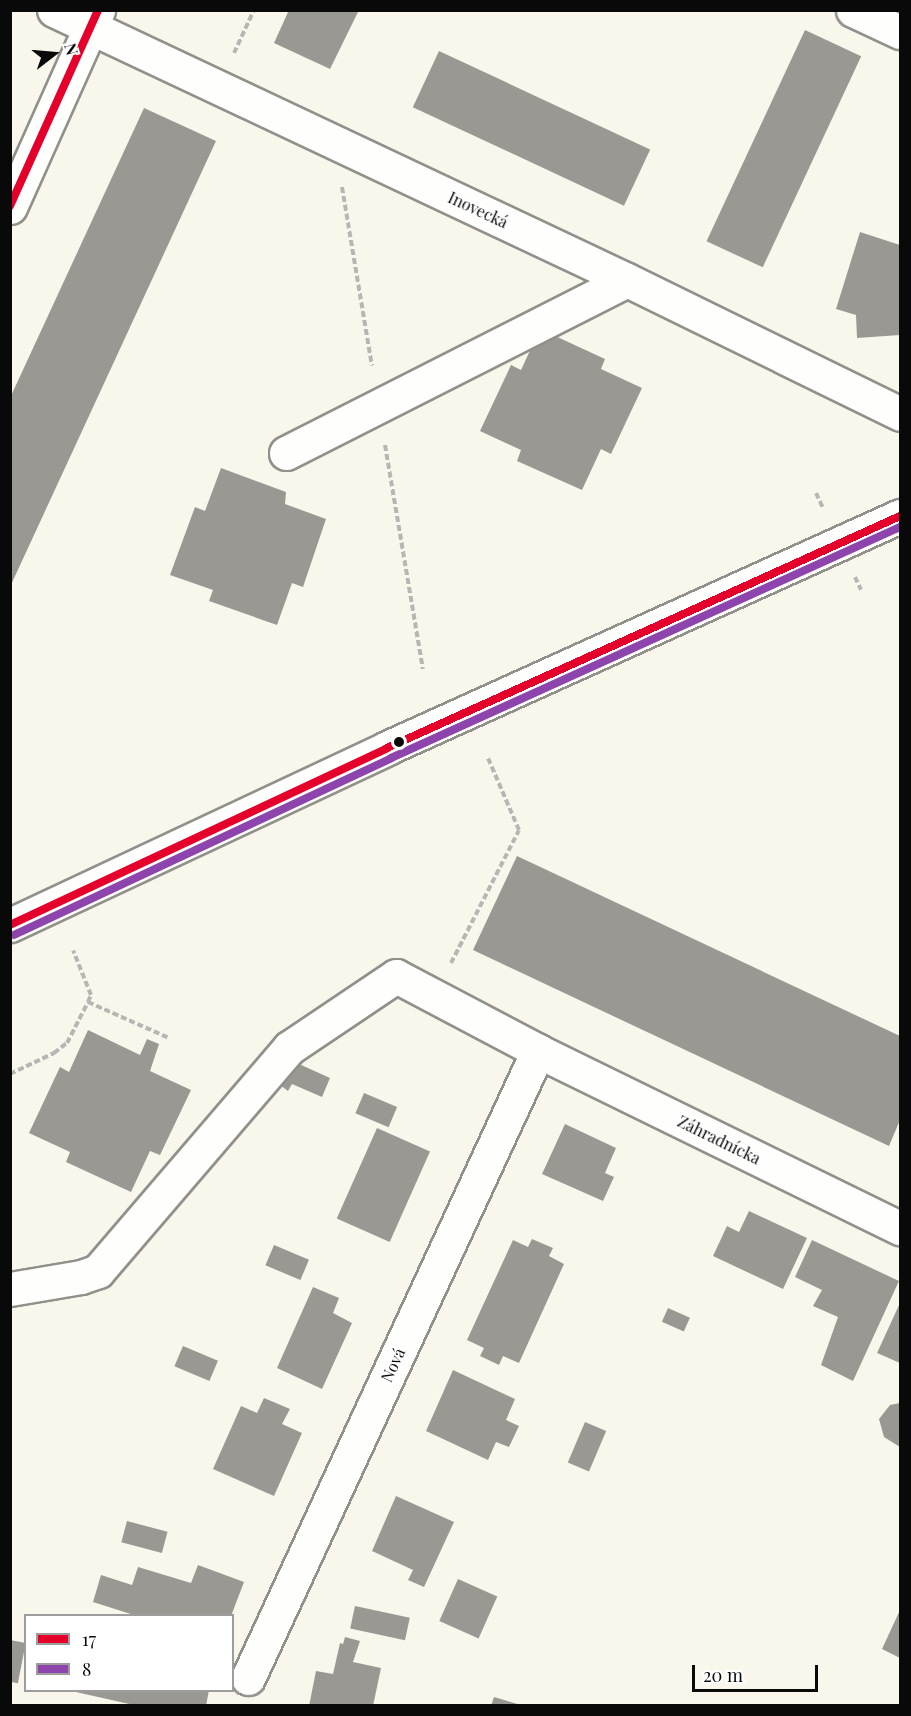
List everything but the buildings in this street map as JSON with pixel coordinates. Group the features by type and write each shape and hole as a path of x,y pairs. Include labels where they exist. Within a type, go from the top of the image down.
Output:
{"street":[{"name":"Inovecká","path":"54,10 94,19 218,87 627,280 900,414"},
{"path":"853,10 900,32"},
{"path":"10,207 94,19"},
{"path":"286,453 627,280"},
{"path":"10,925 395,745 900,516"},
{"name":"Záhradnícka","path":"10,1289 81,1277 98,1270 289,1048 396,976 538,1051 900,1228"},
{"name":"Nová","path":"248,1678 538,1051"}],"path":[{"path":"218,87 254,10"},
{"path":"434,997 519,830 488,758"},
{"path":"10,1074 54,1053 67,1043 88,1002 91,995 73,950"},
{"path":"88,1002 169,1038"}],"transit line":[{"name":"17","path":"10,206 98,10"},
{"name":"17","path":"10,925 387,748 900,516"},
{"name":"8","path":"14,935 391,758 900,527"}]}
